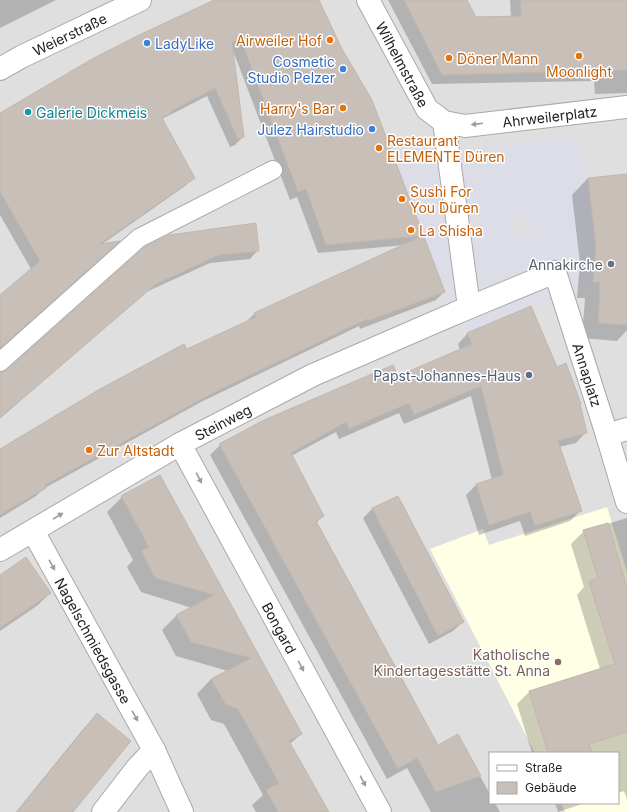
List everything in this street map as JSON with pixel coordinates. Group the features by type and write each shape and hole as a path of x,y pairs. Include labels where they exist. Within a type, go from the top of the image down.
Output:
{"street":[{"name":"Weierstraße","path":"0,69 21,57 140,0"},
{"name":"Wilhelmstraße","path":"368,0 427,110 444,122"},
{"name":"Ahrweilerplatz","path":"444,122 465,126 627,106"},
{"path":"444,122 462,310"},
{"name":"Annaplatz","path":"462,310 555,272 562,294 617,432 627,502"},
{"name":"Steinweg","path":"0,550 180,444 313,375 462,310"},
{"name":"Bongard","path":"180,444 380,812"},
{"name":"Nagelschmiedsgasse","path":"33,531 154,750 182,812"},
{"path":"103,812 137,768 154,750"}],"lane":[{"path":"0,362 139,238 273,170"}],"shaded area":[{"path":"0,0 627,0 627,812 0,812"},
{"path":"581,136 588,178 596,246 593,282 467,333 445,292 393,156","holes":["473,210 478,210 482,246 477,246","520,216 527,219 530,222 531,227 530,231 524,237 520,238 512,234 509,227 510,221 514,217"]},
{"name":"Katholische Kindertagesstätte St. Anna","path":"607,507 627,572 627,812 565,812 561,804 619,804 619,752 534,752 430,549 483,529 489,545"}],"building":[{"path":"214,0 319,0 342,49 372,100 445,292 368,321 367,319 211,394 45,485 46,488 0,515 0,449 100,389 184,344 187,349 256,317 254,313 422,236 326,245 306,189 298,192 241,40 232,42 244,137 238,139 215,88 170,112 171,113 162,118 195,178 100,244 120,241 0,348 0,295 40,261 0,192 0,113 92,59"},
{"path":"404,0 467,0 476,17 521,16 520,0 627,0 627,70 442,75"},
{"name":"Annakirche","path":"627,174 627,325 598,323 600,282 593,282 596,246 588,178"},
{"path":"256,223 259,251 219,255 156,284 0,418 0,372 7,370 145,247 169,235"},
{"path":"531,306 557,367 566,363 581,404 587,433 558,441 582,511 535,526 530,512 489,525 476,484 503,475 481,386 414,415 409,403 349,429 346,422 291,453 324,516 316,521 438,745 458,734 481,776 436,792 417,758 398,769 219,444 264,420 393,365 398,376 472,344 467,333"},
{"path":"160,475 302,734 289,741 329,812 278,812 266,790 279,783 238,709 226,705 211,679 251,658 191,642 176,615 214,595 155,578 141,551 149,547 121,496"},
{"path":"398,496 464,622 438,636 372,508"},
{"path":"608,523 627,588 627,732 589,744 592,752 548,752 529,691 615,664 589,582 598,578 583,530"},
{"path":"26,557 51,593 0,628 0,575"},
{"path":"97,713 131,741 73,812 17,812"}],"place":[{"name":"Airweiler Hof","path":"330,40"},
{"name":"LadyLike","path":"147,43"},
{"name":"Moonlight","path":"579,56"},
{"name":"Döner Mann","path":"449,58"},
{"name":"Cosmetic Studio Pelzer","path":"343,69"},
{"name":"Harry's Bar","path":"343,108"},
{"name":"Galerie Dickmeis","path":"28,112"},
{"name":"Julez Hairstudio","path":"372,129"},
{"name":"Restaurant ELEMENTE Düren","path":"379,148"},
{"name":"Sushi For You Düren","path":"402,199"},
{"name":"La Shisha","path":"411,230"},
{"name":"Annakirche","path":"611,264"},
{"name":"Papst-Johannes-Haus","path":"529,375"},
{"name":"Zur Altstadt","path":"89,450"},
{"name":"Katholische Kindertagesstätte St. Anna","path":"558,662"}]}
